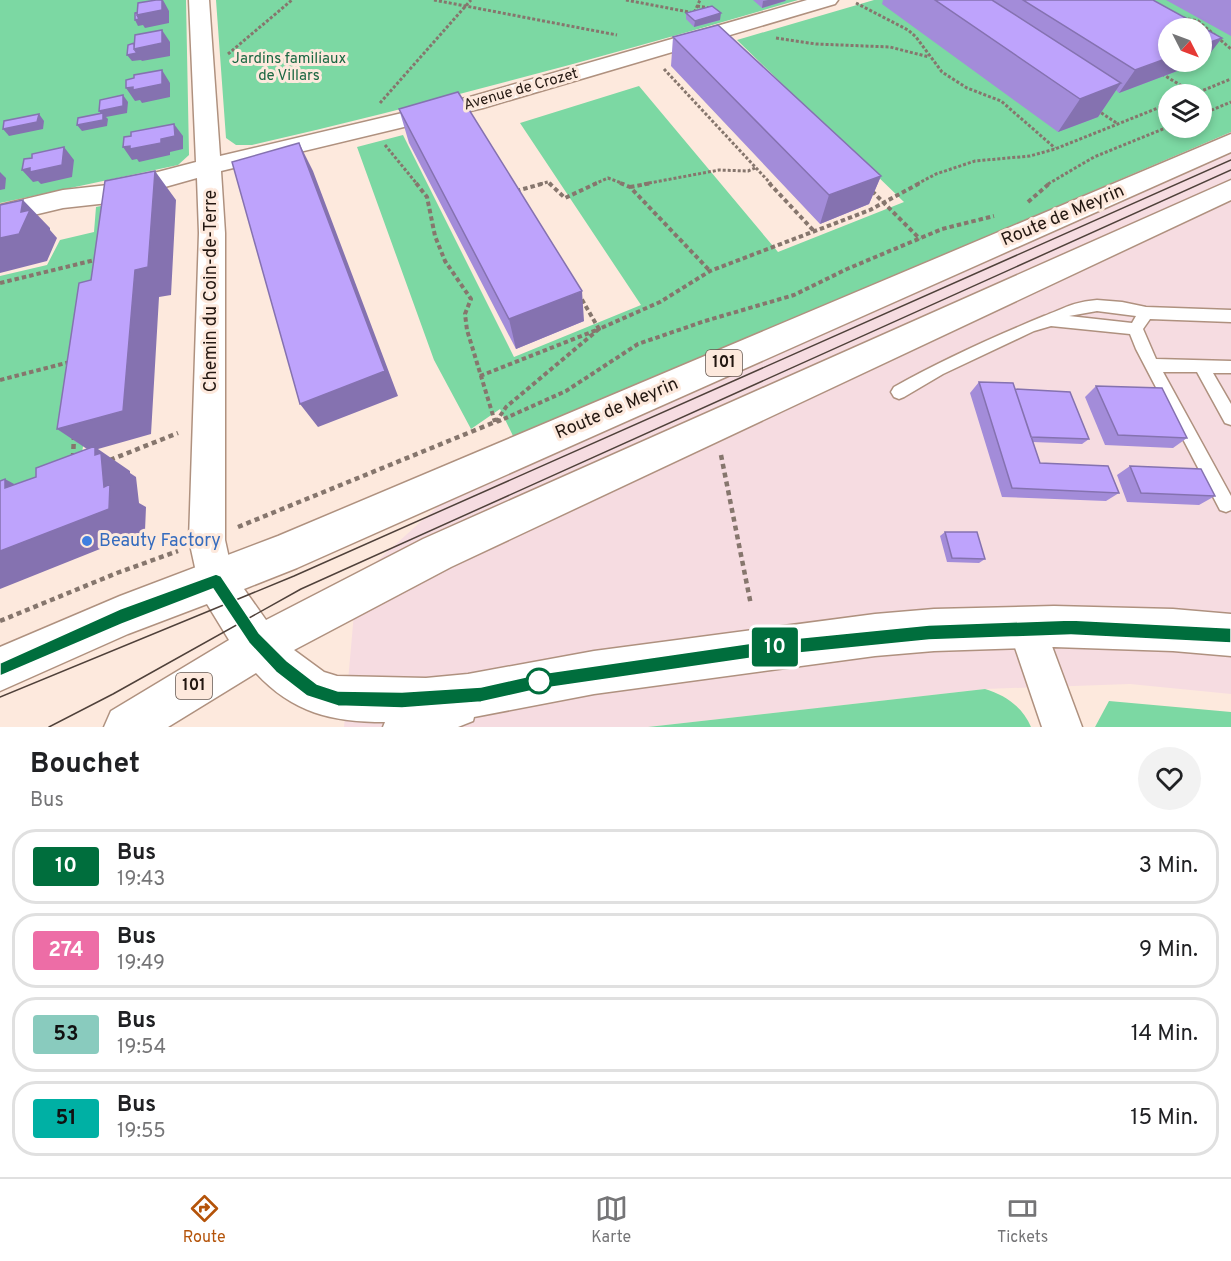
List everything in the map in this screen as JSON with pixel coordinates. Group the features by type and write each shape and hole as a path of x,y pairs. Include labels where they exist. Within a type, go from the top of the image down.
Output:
{"main road":[{"name":"Route de Meyrin","path":"0,669 120,617 216,581 1231,142"},
{"name":"101","path":"127,727 257,641 436,553 1231,189"},
{"path":"216,581 257,641 298,682 316,692 338,698 402,700 481,694 539,681 759,649 858,638 1027,627 1118,628 1231,635"},
{"path":"406,727 481,694"}],"street":[{"name":"Chemin du Coin-de-Terre","path":"200,0 212,233 207,540 216,581"},
{"name":"Avenue de Crozet","path":"0,214 63,199 108,194 210,166 375,133 828,0"},
{"path":"1027,627 1062,727"}],"lane":[{"path":"899,392 938,370 1029,327 1051,320 1063,310 1086,306 1123,306 1146,313 1231,316"},
{"path":"1146,313 1136,329 1141,345 1226,504"},
{"path":"1051,320 1136,329"},
{"path":"1152,365 1231,367"},
{"path":"1201,366 1231,418"}],"path":[{"path":"223,58 291,0"},
{"path":"434,0 617,35"},
{"path":"471,0 366,118 394,158 427,197 435,236 445,261 471,298 465,314 467,330 495,422"},
{"path":"626,0 694,14 700,0"},
{"path":"856,3 908,30 924,46 929,57 942,72 956,82 1001,101 1055,149"},
{"path":"1212,33 1231,50"},
{"path":"771,37 816,44 890,47 929,57"},
{"path":"657,62 814,231"},
{"path":"1155,70 1179,84"},
{"path":"1212,86 1231,79"},
{"path":"1212,110 1231,102"},
{"path":"480,376 600,329 660,302 710,271 884,203 936,174 975,161 1030,156 1055,149 1158,108"},
{"path":"1095,109 1118,124"},
{"path":"1021,209 1041,188 1081,163 1158,131"},
{"path":"630,187 719,170 747,171 755,168"},
{"path":"515,192 548,182 565,198 608,178 630,187 710,271"},
{"path":"509,182 521,201"},
{"path":"868,187 920,239"},
{"path":"0,621 117,573 207,540 566,392 638,344 705,321 794,296 847,269 942,229 999,215"},
{"path":"0,284 102,258"},
{"path":"575,290 600,329"},
{"path":"495,422 506,406 600,329"},
{"path":"0,380 77,360"},
{"path":"73,463 74,429"},
{"path":"103,463 184,430"},
{"path":"719,448 751,605"}],"shaded area":[{"path":"1231,132 1231,694 1130,684 985,689 648,727 344,727 357,579 514,438"}],"green space":[{"path":"0,0 186,0 189,155 178,165 0,203"},
{"name":"Jardins familiaux de Villars","path":"216,0 798,0 457,95 252,145 236,145 226,138"},
{"path":"874,0 1231,0 1231,132 514,438 500,409 471,429 434,360 357,147 403,135 514,357 641,305 520,123 639,86 778,252 904,202 737,40"},
{"path":"125,201 101,312 81,461 0,491 0,276 47,265 60,240 94,232 96,207"},
{"path":"985,689 1012,703 1023,713 1031,727 648,727"},
{"path":"1109,701 1231,712 1231,727 1095,727"}],"building":[{"path":"162,0 162,10 137,15 138,3"},
{"path":"935,0 992,0 1121,83 1080,99"},
{"path":"1023,0 1153,0 1186,18 1158,18 1158,62 1135,70"},
{"path":"712,6 721,13 695,21 686,13"},
{"path":"718,25 881,176 829,195 673,37"},
{"path":"162,30 162,43 134,49 135,35"},
{"path":"1212,32 1222,38 1212,42"},
{"path":"134,43 137,53 127,55 128,45"},
{"path":"162,70 162,84 133,90 133,87 126,88 126,80 134,78 134,75"},
{"path":"458,92 582,291 509,319 399,109"},
{"path":"123,95 123,106 99,111 100,100"},
{"path":"103,113 103,120 77,125 78,118"},
{"path":"39,114 37,122 3,129 4,121"},
{"path":"174,124 175,136 161,139 161,143 130,149 130,146 123,147 124,137 131,136 131,132"},
{"path":"299,143 385,371 300,404 232,162"},
{"path":"64,147 62,165 30,172 30,168 22,170 24,159 32,158 32,154"},
{"path":"155,171 148,267 135,270 123,411 57,429 79,283 91,280 105,181"},
{"path":"23,200 21,212 30,210 19,234 0,238 0,205"},
{"path":"979,382 1013,383 1040,463 1108,466 1119,493 1012,488"},
{"path":"1096,386 1162,388 1187,438 1118,435"},
{"path":"1015,389 1070,392 1089,439 1031,437"},
{"path":"95,446 95,455 101,453 104,487 110,484 109,509 0,551 0,481 5,479 5,488 36,477 36,468"},
{"path":"1130,466 1201,469 1215,496 1141,493"},
{"path":"945,532 977,532 985,559 952,558"}],"tram line":[{"path":"0,697 294,576 1231,160"},
{"path":"49,727 301,589 1231,170"}],"bus line":[{"name":"10","path":"0,669 120,617 216,581 254,638 281,666 298,682 312,690 338,698 402,700 481,694 539,681 717,657 759,649 929,632 1071,627 1231,635"}],"place":[{"name":"Beauty Factory","path":"87,541"}]}
